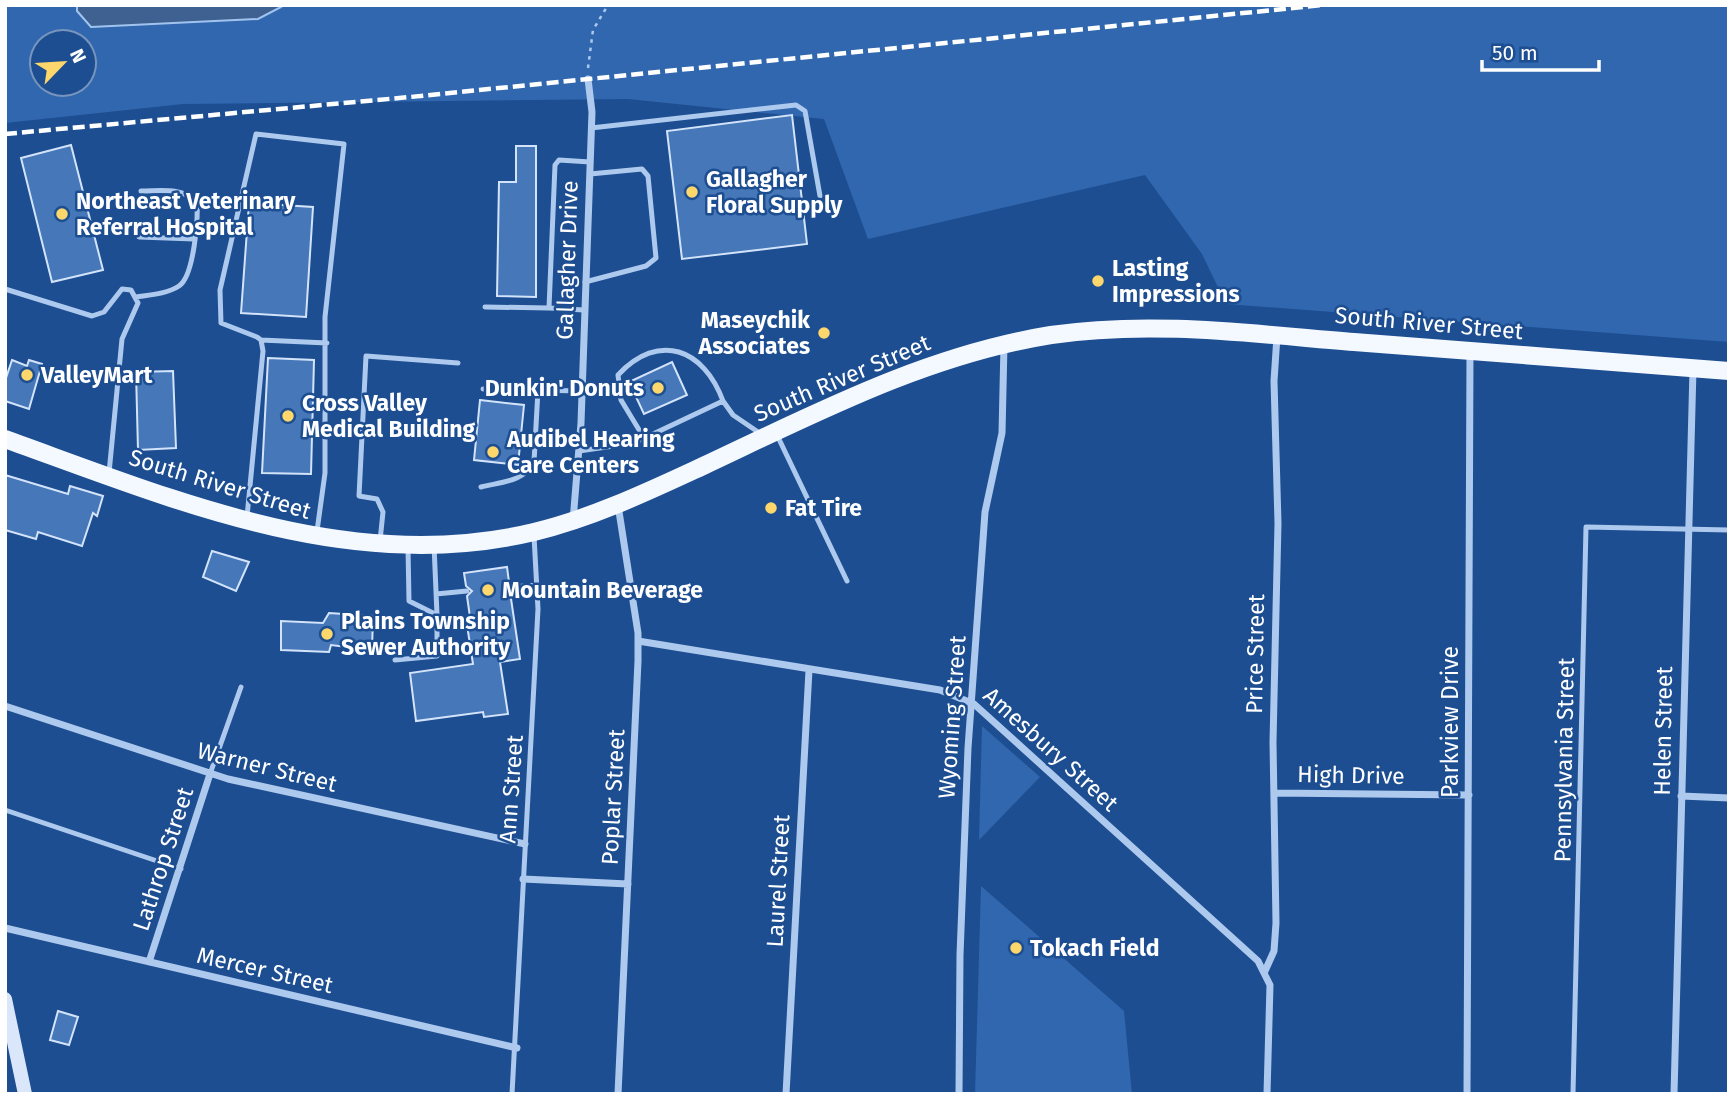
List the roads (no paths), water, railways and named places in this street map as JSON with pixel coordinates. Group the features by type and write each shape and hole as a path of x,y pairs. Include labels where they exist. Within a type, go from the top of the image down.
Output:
{"main road":[{"name":"South River Street","path":"5,439 247,522 317,538 380,544 434,544 533,533 572,522 932,364 1004,344 1088,330 1132,328 1277,335 1729,371"},
{"path":"5,999 25,1094"}],"street":[{"name":"Gallagher Drive","path":"572,522 579,451 590,174 588,79"},
{"name":"Price Street","path":"1265,971 1274,951 1276,923 1273,650 1278,523 1274,381 1277,335"},
{"name":"Wyoming Street","path":"959,1094 960,955 972,702 985,512 1002,433 1004,344"},
{"name":"Parkview Drive","path":"1467,1094 1470,351"},
{"name":"Helen Street","path":"1674,1094 1686,530 1693,368"},
{"name":"Poplar Street","path":"618,504 638,641 618,1094"},
{"name":"Amesbury Street","path":"638,641 940,690 972,702 1243,947 1265,971"},
{"name":"Laurel Street","path":"786,1094 808,670"},
{"name":"Warner Street","path":"5,706 211,774 525,844"},
{"name":"Lathrop Street","path":"149,962 211,774"},
{"name":"High Drive","path":"1274,793 1469,795"},
{"path":"1681,796 1729,798"},
{"path":"523,879 628,884"},
{"name":"Mercer Street","path":"5,928 517,1048"},
{"path":"1265,971 1270,995 1267,1094"}],"lane":[{"path":"591,128 796,105 805,111 820,196"},
{"path":"317,538 317,514 325,473 327,343 325,317 344,144 256,134 220,290 221,323 261,340 327,343"},
{"path":"549,309 555,165 559,160 590,162"},
{"path":"585,282 646,266 656,258 648,176 642,169 590,174"},
{"path":"136,297 164,292 186,280 194,239 197,202 178,190 141,191"},
{"path":"139,237 194,239"},
{"path":"5,289 92,316 104,312 122,289 131,290 136,297 138,303 122,339 108,476"},
{"path":"485,307 584,310"},
{"path":"247,522 263,351 261,340"},
{"path":"644,438 621,400 618,375 629,363 654,351 679,350 706,367 733,415 771,434 847,581"},
{"path":"380,544 383,512 377,499 359,496 366,356 458,363"},
{"path":"483,389 582,391"},
{"path":"481,487 517,479 530,470 534,462 538,390"},
{"path":"579,451 609,449 644,438 723,401"},
{"name":"Pennsylvania Street","path":"1573,1094 1586,527 1686,530"},
{"path":"1686,530 1729,530"},
{"name":"Ann Street","path":"512,1094 517,1048 538,585 533,533"},
{"path":"396,660 437,656 434,544"},
{"path":"408,545 409,601 437,615"},
{"path":"510,587 538,585"},
{"path":"436,594 467,591"},
{"name":"Lathrop Street","path":"211,774 241,687"},
{"path":"5,810 181,869"}],"railway":[{"path":"5,134 410,97 1323,5"}],"place":[{"name":"Gallagher Floral Supply","path":"692,192"},
{"name":"Northeast Veterinary Referral Hospital","path":"62,214"},
{"name":"Lasting Impressions","path":"1098,281"},
{"name":"Maseychik Associates","path":"824,333"},
{"name":"ValleyMart","path":"27,375"},
{"name":"Dunkin' Donuts","path":"658,388"},
{"name":"Cross Valley Medical Building","path":"288,416"},
{"name":"Audibel Hearing Care Centers","path":"493,452"},
{"name":"Fat Tire","path":"771,508"},
{"name":"Mountain Beverage","path":"488,590"},
{"name":"Plains Township Sewer Authority","path":"327,634"},
{"name":"Tokach Field","path":"1016,948"}]}
